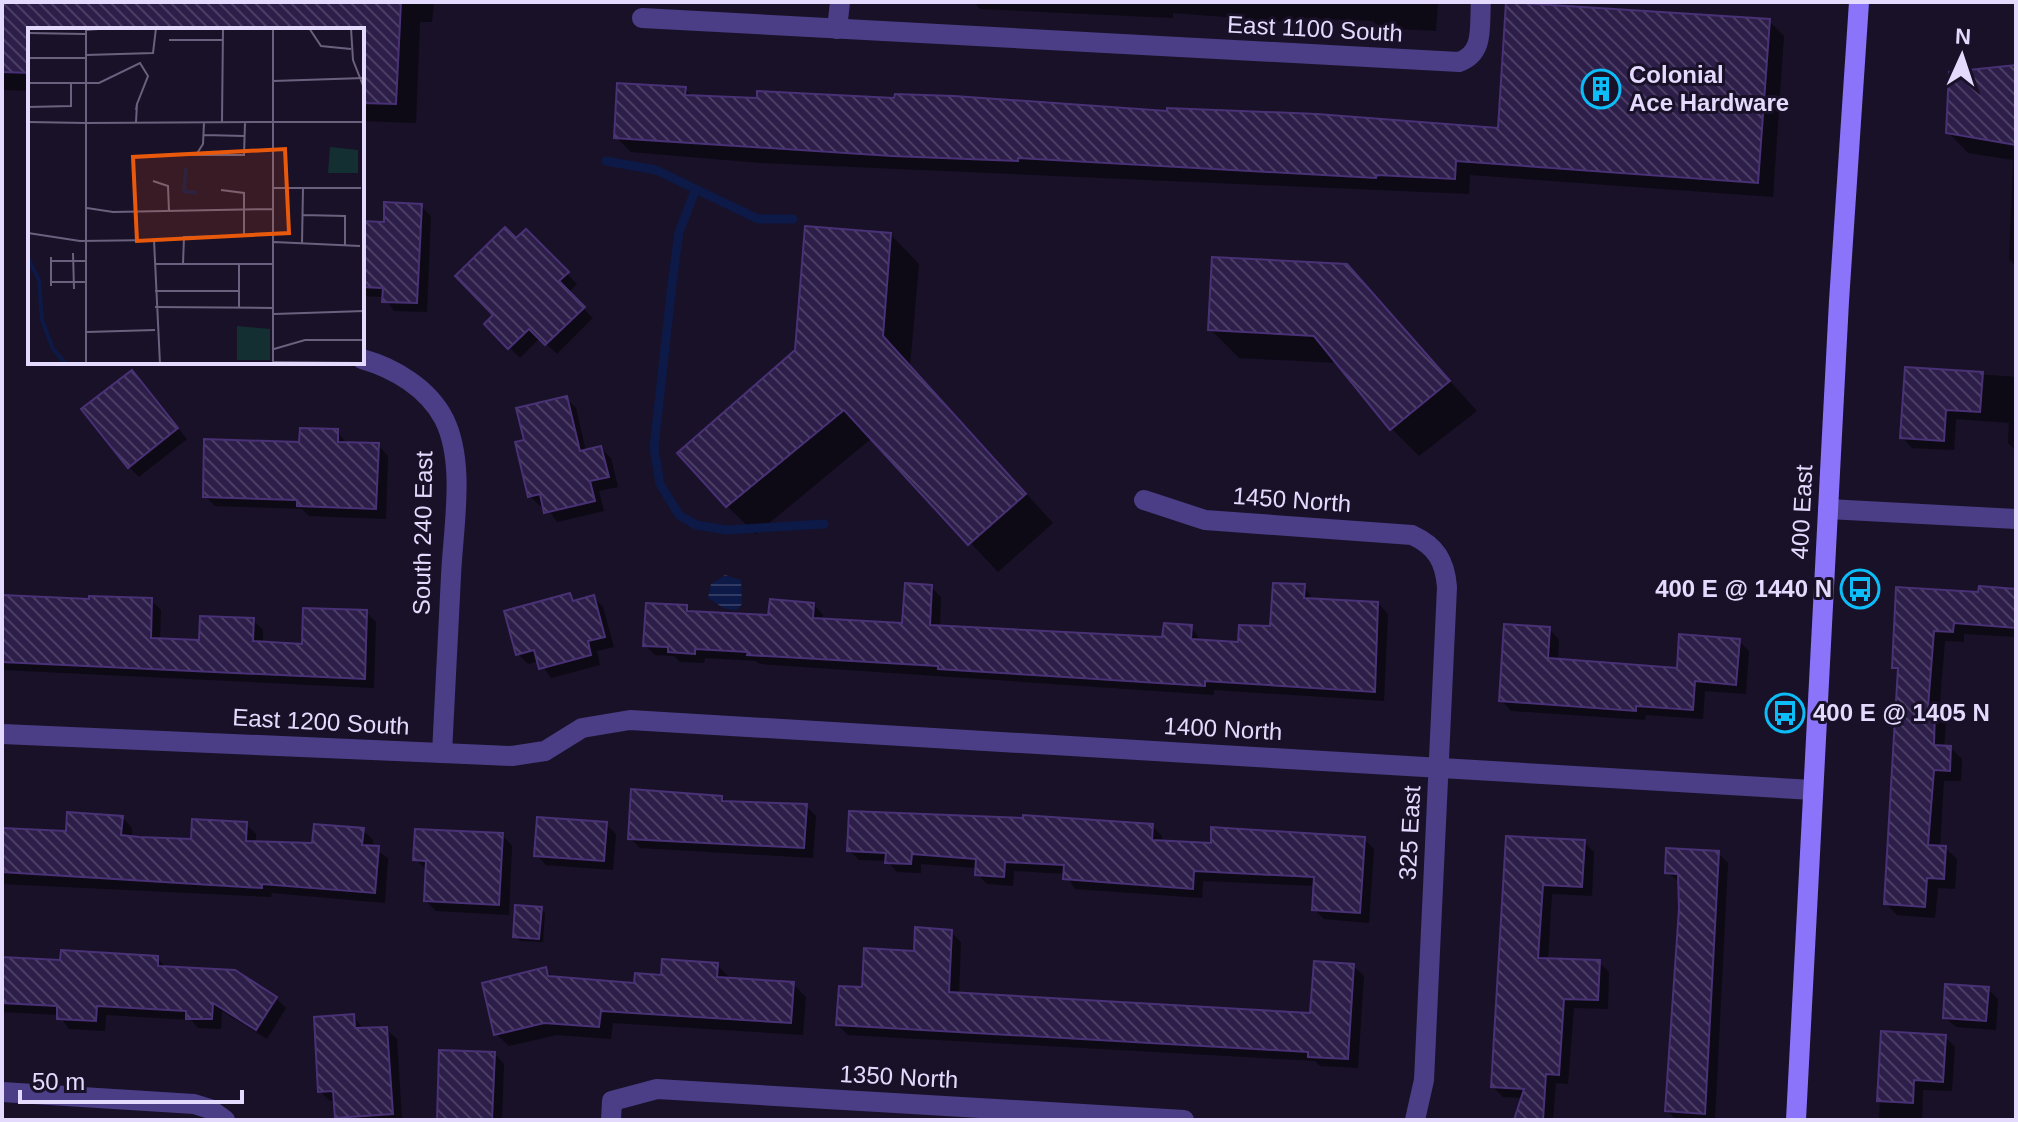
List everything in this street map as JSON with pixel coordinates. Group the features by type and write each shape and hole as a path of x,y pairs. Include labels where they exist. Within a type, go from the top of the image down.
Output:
{"main road":[{"name":"400 East","path":"1796,1120 1828,509 1859,2"}],"street":[{"path":"837,29 840,2"},
{"name":"East 1100 South","path":"642,18 1459,62 1471,58 1478,47 1481,2"},
{"name":"South 240 East","path":"364,360 393,370 430,400 443,418 454,456 442,753"},
{"name":"1450 North","path":"1144,500 1205,520 1398,532 1412,535 1435,549"},
{"path":"1828,509 2016,519"},
{"name":"325 East","path":"1415,1120 1424,1080 1447,587 1446,573 1435,549"},
{"name":"East 1200 South","path":"2,734 529,755 558,745 582,728 630,720"},
{"name":"1400 North","path":"630,720 1813,790"},
{"name":"1350 North","path":"612,1110 657,1089 1184,1120"},
{"path":"2,1092 186,1103 224,1118"}],"water":[{"path":"725,575 741,580 742,604 737,610 725,609 708,598 711,584"}],"building":[{"path":"2,2 401,2 396,104 364,103 364,28 28,28 28,73 2,72"},
{"path":"1506,2 1770,19 1758,183 1456,161 1455,179 1377,175 1376,178 1018,158 1018,161 892,156 614,138 617,83 686,87 685,95 757,98 757,91 894,98 895,94 954,96 1167,111 1167,108 1317,114 1498,128"},
{"path":"2016,65 2016,145 1946,133 1949,72"},
{"path":"384,202 422,204 417,303 382,302 383,288 364,287 364,221 384,222"},
{"path":"805,226 891,233 883,336 1026,494 968,545 844,410 726,507 677,453 795,350"},
{"path":"505,227 516,238 526,229 569,272 559,281 585,307 545,345 529,329 508,349 484,324 493,315 455,276"},
{"path":"1212,257 1347,264 1450,381 1390,430 1314,336 1208,330"},
{"path":"1905,367 1983,372 1980,412 1946,410 1944,441 1900,438"},
{"path":"132,370 178,428 128,468 81,409"},
{"path":"567,396 580,451 601,446 609,477 590,481 595,501 544,513 540,494 528,497 515,442 524,440 516,408"},
{"path":"300,428 338,429 338,442 379,443 376,509 297,506 297,500 203,497 204,439 299,442"},
{"path":"905,583 932,585 930,625 1162,637 1164,623 1192,625 1191,639 1238,642 1239,625 1270,626 1273,583 1305,584 1304,598 1378,602 1375,692 1205,681 1205,686 695,649 695,654 668,652 668,647 643,646 646,603 687,605 687,611 768,615 770,599 814,603 813,618 902,623"},
{"path":"1979,586 2016,589 2016,628 1954,623 1953,632 1934,631 1928,707 1935,707 1934,745 1951,746 1950,771 1934,770 1928,845 1946,846 1944,879 1927,878 1925,907 1884,904 1898,668 1892,668 1896,587 1978,592"},
{"path":"570,593 573,601 594,595 605,637 588,641 591,655 539,669 534,650 516,655 504,611"},
{"path":"2,595 152,598 151,638 199,640 200,616 254,618 253,641 302,644 303,608 367,610 365,679 2,662"},
{"path":"1504,624 1550,627 1548,658 1677,668 1679,634 1740,639 1736,685 1695,681 1693,710 1636,706 1636,711 1499,701"},
{"path":"631,789 722,796 722,801 807,804 804,848 628,839"},
{"path":"849,811 1023,818 1023,815 1153,824 1152,840 1211,843 1211,827 1365,837 1360,913 1312,910 1314,877 1194,871 1193,889 1063,879 1064,865 1005,862 1004,877 975,875 976,859 912,854 911,864 885,863 886,853 847,851"},
{"path":"67,812 123,816 121,835 139,837 191,839 192,819 247,822 246,841 312,843 314,824 364,828 362,845 379,846 375,893 262,884 262,888 2,872 2,828 66,831"},
{"path":"537,817 607,822 604,861 534,856"},
{"path":"415,829 503,833 499,905 424,901 426,861 413,860"},
{"path":"1506,836 1585,840 1582,887 1543,885 1538,958 1600,960 1598,1000 1564,999 1559,1075 1546,1074 1543,1120 1514,1120 1524,1089 1491,1087"},
{"path":"1666,848 1719,851 1705,1114 1665,1111 1679,909 1678,874 1665,873"},
{"path":"515,905 542,907 539,939 513,937"},
{"path":"915,927 952,930 949,992 1310,1013 1314,961 1354,964 1348,1059 1308,1057 1308,1052 836,1025 839,986 862,987 864,948 914,951"},
{"path":"61,950 158,956 158,966 235,970 277,997 256,1030 213,1003 212,1019 186,1019 186,1011 97,1006 96,1021 57,1019 57,1006 2,1003 2,957 60,960"},
{"path":"662,959 718,963 717,977 794,982 791,1023 601,1011 599,1027 544,1023 494,1035 482,983 546,967 548,976 634,983 635,973 661,975"},
{"path":"1945,984 1989,987 1986,1021 1943,1018"},
{"path":"354,1014 355,1028 387,1027 393,1114 335,1118 333,1091 318,1092 314,1017"},
{"path":"1881,1031 1946,1035 1943,1082 1914,1080 1913,1103 1877,1101"},
{"path":"439,1050 495,1052 492,1120 437,1120"}],"waterway":[{"path":"606,161 656,170 758,219 793,219"},
{"path":"695,191 679,232 672,284 654,448 660,484 679,515 696,525 727,530 824,524"}],"place":[{"name":"Colonial Ace Hardware","path":"1601,89"},
{"name":"400 E @ 1440 N","path":"1860,589"},
{"name":"400 E @ 1405 N","path":"1785,713"}]}
